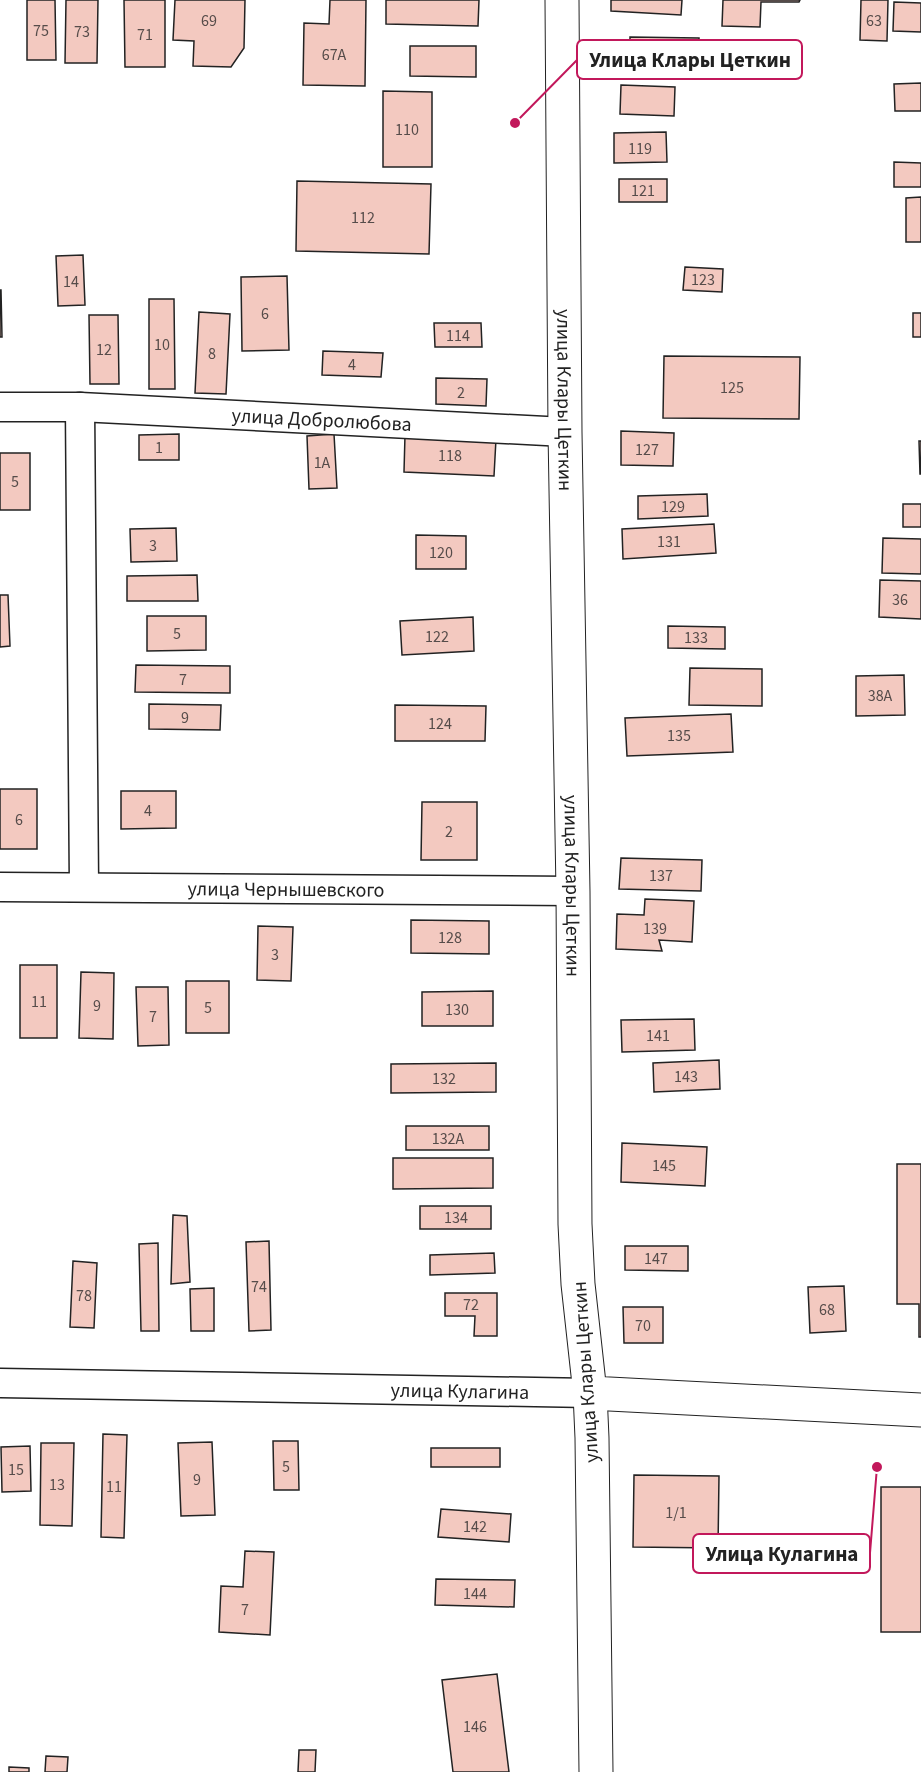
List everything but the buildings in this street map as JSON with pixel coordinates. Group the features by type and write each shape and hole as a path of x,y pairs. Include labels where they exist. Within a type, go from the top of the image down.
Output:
{"main road":[{"name":"улица Клары Цеткин","path":"562,0 565,432 576,1234 578,1284 590,1393 592,1438 596,1772"},
{"name":"улица Кулагина","path":"590,1393 921,1410"}],"street":[{"name":"улица Добролюбова","path":"0,407 80,407 565,432"},
{"path":"80,407 84,886"},
{"name":"улица Чернышевского","path":"0,887 573,891"},
{"name":"улица Кулагина","path":"0,1383 590,1393"}],"place":[{"name":"Улица Клары Цеткин","path":"515,123"},
{"name":"Улица Кулагина","path":"877,1467"}]}
